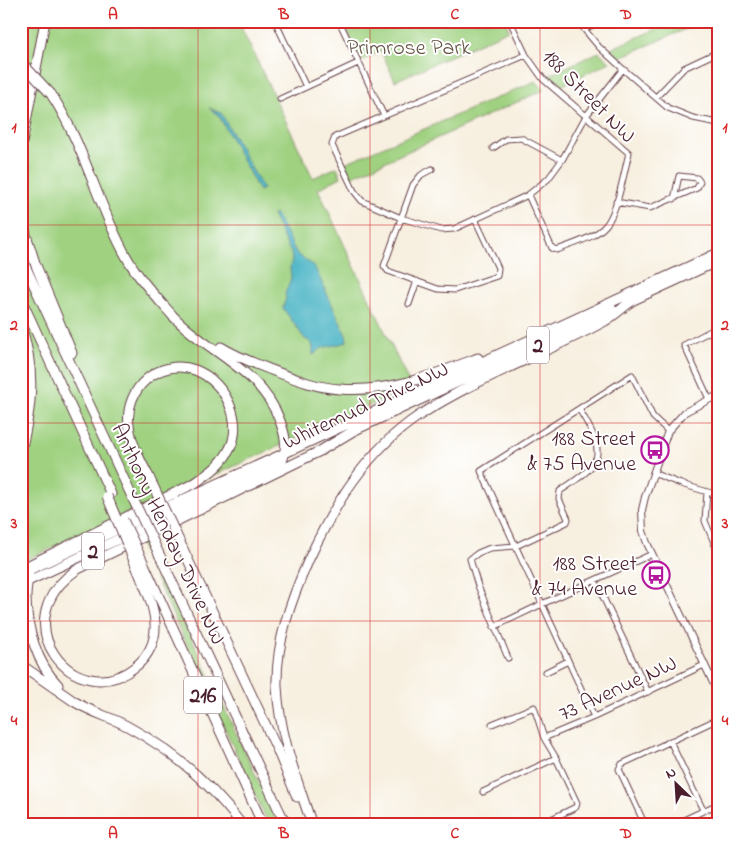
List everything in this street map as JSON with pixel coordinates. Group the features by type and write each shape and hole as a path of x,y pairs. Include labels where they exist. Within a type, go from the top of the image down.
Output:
{"highway":[{"path":"21,148 45,21"},
{"path":"21,62 51,94 73,132 124,251 136,270 174,317 191,332 235,363 265,392 285,434 285,453 281,464"},
{"path":"21,213 30,250 83,380 84,393"},
{"name":"Whitemud Drive NW","path":"25,570 285,453 718,253"},
{"name":"Anthony Henday Drive NW","path":"21,257 286,825"},
{"name":"Whitemud Drive NW","path":"28,581 718,261"},
{"path":"158,298 193,329 226,350 283,375 315,385 339,389 365,390 401,385 454,367 563,325"},
{"name":"Anthony Henday Drive NW","path":"21,299 102,474 109,495 140,566 262,825"},
{"path":"310,825 282,723 277,687 278,657 289,609 298,585 330,516 344,493 375,454 419,416 470,387 606,320 632,301"},
{"path":"21,326 30,362 32,382 30,413 21,451"},
{"path":"76,702 42,666 27,611 28,581 25,570 188,487 212,472 220,463 229,451 232,443 234,419 221,389 197,370 180,367 161,370 142,382 133,396 128,417 129,426 133,441 148,475 182,547 277,748 310,825"},
{"path":"140,566 155,622 154,638 146,656 128,672 108,678 86,678 67,670 58,662 47,646 42,624 48,597 64,578 78,568 320,451 358,428"},
{"path":"21,665 76,702 127,726 171,753 220,797 242,825"}],"street":[{"path":"275,21 306,87"},
{"path":"339,21 384,116"},
{"name":"188 Street NW","path":"510,21 526,55 543,79 628,153 616,202 606,224 593,235 557,250 552,248 528,195"},
{"path":"580,21 599,47 668,108 693,118 718,123"},
{"path":"584,29 601,21"},
{"path":"656,97 684,68 718,52"},
{"path":"526,55 335,137 332,145 354,191 362,201 401,218 441,230 454,229 528,195 548,179 562,160 586,116 623,69"},
{"path":"280,99 358,62"},
{"path":"494,148 506,139 521,138 562,160"},
{"path":"432,169 421,175 413,185 384,266 388,271 438,289 455,290 497,276 498,268 475,219"},
{"path":"616,202 650,208 674,199 697,188 700,182 697,178 679,176 674,199"},
{"path":"409,304 417,281"},
{"path":"709,399 684,346 718,327"},
{"path":"594,717 481,471 632,375 654,417 668,431"},
{"path":"718,395 685,412 668,431 642,510 643,531 652,554 718,693"},
{"path":"508,658 494,627 470,559 490,548 516,546 566,522 568,519 559,498 560,491 588,472 594,464 597,448 594,432 579,409"},
{"path":"653,474 718,495"},
{"path":"707,492 705,521 718,552"},
{"path":"494,627 652,554"},
{"path":"595,580 648,692"},
{"path":"546,672 568,661"},
{"name":"73 Avenue NW","path":"544,738 704,666"},
{"path":"492,724 534,707 544,738 556,758 577,803 576,807 539,825"},
{"path":"645,825 619,769 622,764 718,719"},
{"path":"670,742 703,810"},
{"path":"483,792 556,758"},
{"path":"673,825 718,804"}],"green space":[{"path":"21,21 238,21 313,178 337,167 341,177 318,189 411,387 21,562"},
{"name":"Primrose Park","path":"343,21 505,21 509,30 395,81 381,51 361,61"},
{"path":"675,21 705,21 621,57 610,49"},
{"path":"599,52 610,62 559,87 545,77"},
{"path":"536,81 544,90 351,177 345,163"},
{"path":"146,540 279,825 269,825 140,543"}],"water":[{"path":"209,108 221,113 263,189 259,191 219,116"},
{"path":"274,214 297,254 313,265 316,270 346,335 347,341 344,343 322,348 313,355 311,342 305,339 283,308 286,298 285,294 291,278 290,268 292,259 291,253 273,217"}],"place":[{"name":"188 Street & 75 Avenue","path":"655,450"},
{"name":"188 Street & 74 Avenue","path":"656,575"}]}
